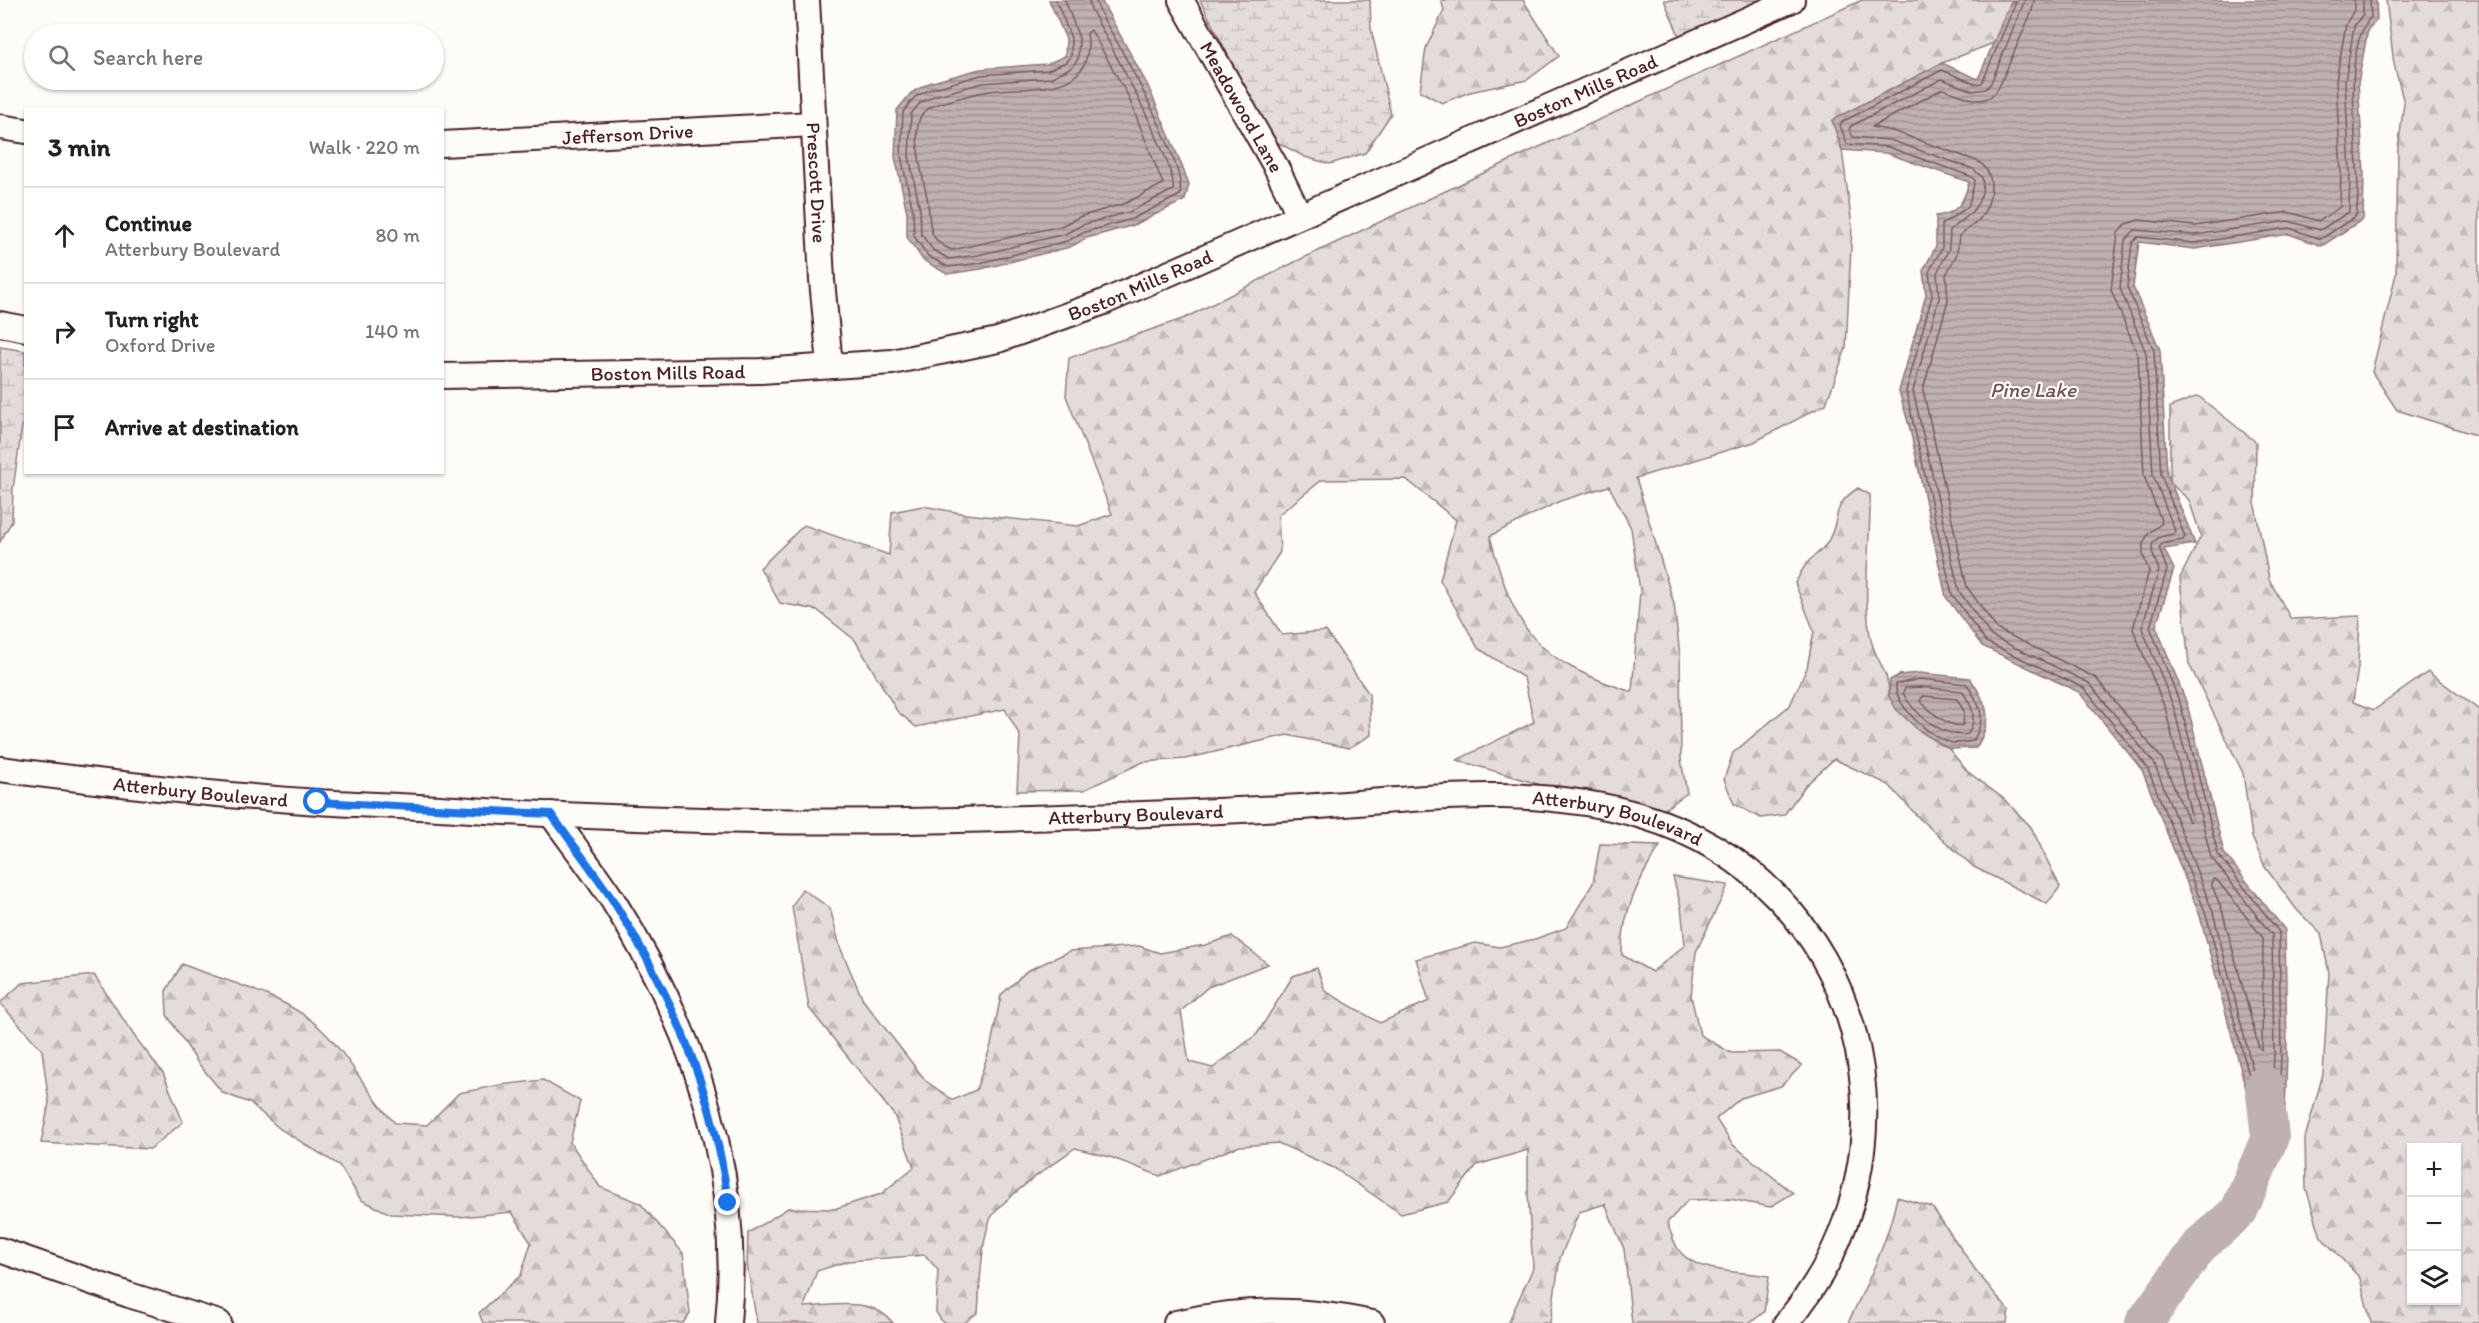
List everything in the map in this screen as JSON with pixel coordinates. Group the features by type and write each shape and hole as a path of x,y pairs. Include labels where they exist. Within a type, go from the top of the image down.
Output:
{"street":[{"name":"Prescott Drive","path":"807,0 813,74 813,124 830,365"},
{"name":"Meadowood Lane","path":"1182,0 1276,167 1294,204 1297,217"},
{"name":"Boston Mills Road","path":"444,376 761,371 892,362 1023,333 1104,302 1792,0"},
{"name":"Jefferson Drive","path":"444,144 813,124"},
{"path":"0,127 24,131"},
{"path":"0,324 24,329"},
{"name":"Atterbury Boulevard","path":"0,769 99,782 317,802 717,820 955,820 1197,813 1447,796 1555,797 1598,804 1648,817 1685,832 1726,855 1767,886 1802,924 1824,958 1845,999 1857,1040 1864,1097 1864,1132 1859,1173 1847,1218 1833,1255 1813,1290 1786,1323"},
{"path":"551,814 612,899 649,963 672,1009 702,1082 724,1167 728,1203 731,1273 728,1323"},
{"path":"0,1250 129,1296 219,1323"},
{"path":"1176,1323 1249,1311 1317,1313 1372,1323"}],"green space":[{"path":"1200,0 1370,0 1371,29 1391,114 1365,153 1330,164 1305,157 1271,139"},
{"path":"1441,0 1523,0 1559,56 1527,80 1470,92 1442,103 1420,91 1426,48 1444,10"},
{"path":"1664,0 1770,0 1681,40"},
{"path":"1862,0 2019,0 2011,2 1994,43 1942,63 1832,120 1842,150 1852,226 1846,348 1826,404 1754,442 1636,478 1674,604 1680,655 1681,759 1687,793 1662,811 1558,790 1457,760 1534,722 1524,678 1478,648 1440,580 1456,520 1406,479 1322,480 1278,515 1280,552 1254,592 1282,635 1326,631 1369,694 1371,735 1349,748 1287,735 1185,759 1143,762 1084,790 1017,791 1020,736 1005,709 916,727 897,711 855,640 817,610 780,603 760,568 804,525 889,555 892,512 923,506 966,514 1078,526 1112,514 1066,396 1069,358 1185,318 1295,262 1524,154","holes":["1609,486 1631,528 1640,591 1632,692 1572,668 1551,654 1534,638 1520,620 1509,597 1490,536 1560,501"]},
{"path":"2386,0 2479,0 2479,431 2476,435 2397,410 2372,372 2396,274 2398,149 2404,103 2394,64"},
{"path":"0,347 24,351 24,413 13,489 12,521 0,542"},
{"path":"2198,396 2256,442 2255,506 2269,579 2291,619 2360,616 2358,667 2353,702 2374,710 2428,672 2479,710 2479,1323 2371,1323 2360,1278 2321,1237 2306,1188 2305,1138 2323,1074 2329,973 2321,934 2297,910 2265,867 2252,837 2243,773 2189,664 2180,578 2201,536 2189,500 2170,483 2170,407"},
{"path":"1858,488 1870,495 1868,617 1874,651 1887,679 1889,696 1918,730 1949,749 1967,771 2004,799 2031,827 2060,887 2047,904 1974,867 1920,819 1889,785 1834,759 1805,786 1784,815 1761,818 1734,804 1724,779 1733,753 1790,705 1807,668 1814,631 1795,583 1807,563 1827,543 1839,507"},
{"path":"1600,844 1660,846 1632,898 1622,940 1622,955 1652,972 1685,945 1681,906 1673,877 1728,885 1696,952 1691,996 1700,1035 1731,1053 1780,1052 1802,1065 1781,1086 1741,1098 1716,1119 1732,1144 1793,1193 1770,1207 1730,1199 1688,1200 1667,1223 1676,1247 1689,1260 1722,1271 1769,1276 1764,1312 1750,1323 1632,1323 1624,1249 1605,1204 1579,1212 1560,1258 1550,1323 1508,1323 1533,1268 1528,1194 1528,1150 1477,1165 1448,1202 1401,1214 1334,1168 1278,1143 1240,1146 1160,1176 1110,1157 1075,1148 1015,1193 995,1212 987,1230 983,1253 978,1312 964,1323 943,1323 936,1312 938,1270 925,1255 848,1261 817,1271 804,1307 852,1304 874,1309 893,1323 757,1323 747,1265 748,1233 788,1208 834,1209 881,1194 914,1167 894,1115 809,1008 792,907 802,889 830,908 840,947 863,1000 926,1081 953,1100 976,1090 991,1045 1001,995 1027,971 1070,951 1139,946 1160,953 1205,945 1232,936 1268,964 1208,987 1181,1011 1189,1062 1213,1068 1257,1034 1293,976 1317,968 1325,991 1380,1023 1429,1001 1416,959 1475,943 1500,947 1535,939 1566,928 1593,883"},
{"path":"182,964 258,991 294,1009 310,1020 335,1043 376,1101 395,1123 427,1125 459,1093 500,1085 543,1080 580,1101 570,1142 600,1187 640,1203 683,1253 690,1313 683,1323 483,1323 479,1313 521,1275 531,1243 512,1212 460,1217 391,1214 361,1200 339,1165 280,1129 250,1103 223,1093 198,1063 167,1015 166,991"},
{"path":"94,975 135,1037 163,1073 183,1122 150,1149 41,1143 49,1103 42,1050 0,1003 22,983"},
{"path":"1897,1197 1932,1207 1977,1272 2009,1311 2007,1323 1848,1323 1883,1246"}],"water":[{"path":"1049,0 1101,0 1148,86 1177,154 1189,184 1185,200 1134,225 1087,238 1070,247 981,269 947,274 923,260 907,237 907,212 895,157 897,110 911,93 929,83 980,69 1047,64 1065,56 1066,39"},
{"name":"Pine Lake","path":"2019,0 2376,0 2377,20 2368,29 2358,83 2364,173 2363,219 2322,246 2289,234 2195,249 2139,242 2133,287 2160,350 2167,473 2195,544 2164,549 2174,569 2156,626 2187,704 2224,853 2285,930 2287,1054 2284,1139 2255,1135 2246,1089 2200,916 2142,770 2079,692 1982,646 1946,597 1910,429 1899,391 1926,295 1923,271 1936,246 1936,216 1950,213 1959,206 1969,182 1886,153 1842,150 1832,120 1942,63 1978,79 2011,2"},
{"path":"1919,673 1970,678 1985,705 1987,720 1982,738 1976,748 1949,749 1918,730 1896,709 1889,696 1890,680 1899,675"}],"waterway":[{"path":"2144,1323 2200,1245 2239,1211 2270,1137 2264,1085"}],"route":[{"path":"317,802 551,814 612,899 649,963 672,1009 692,1054 705,1092 724,1167 728,1203"}]}
